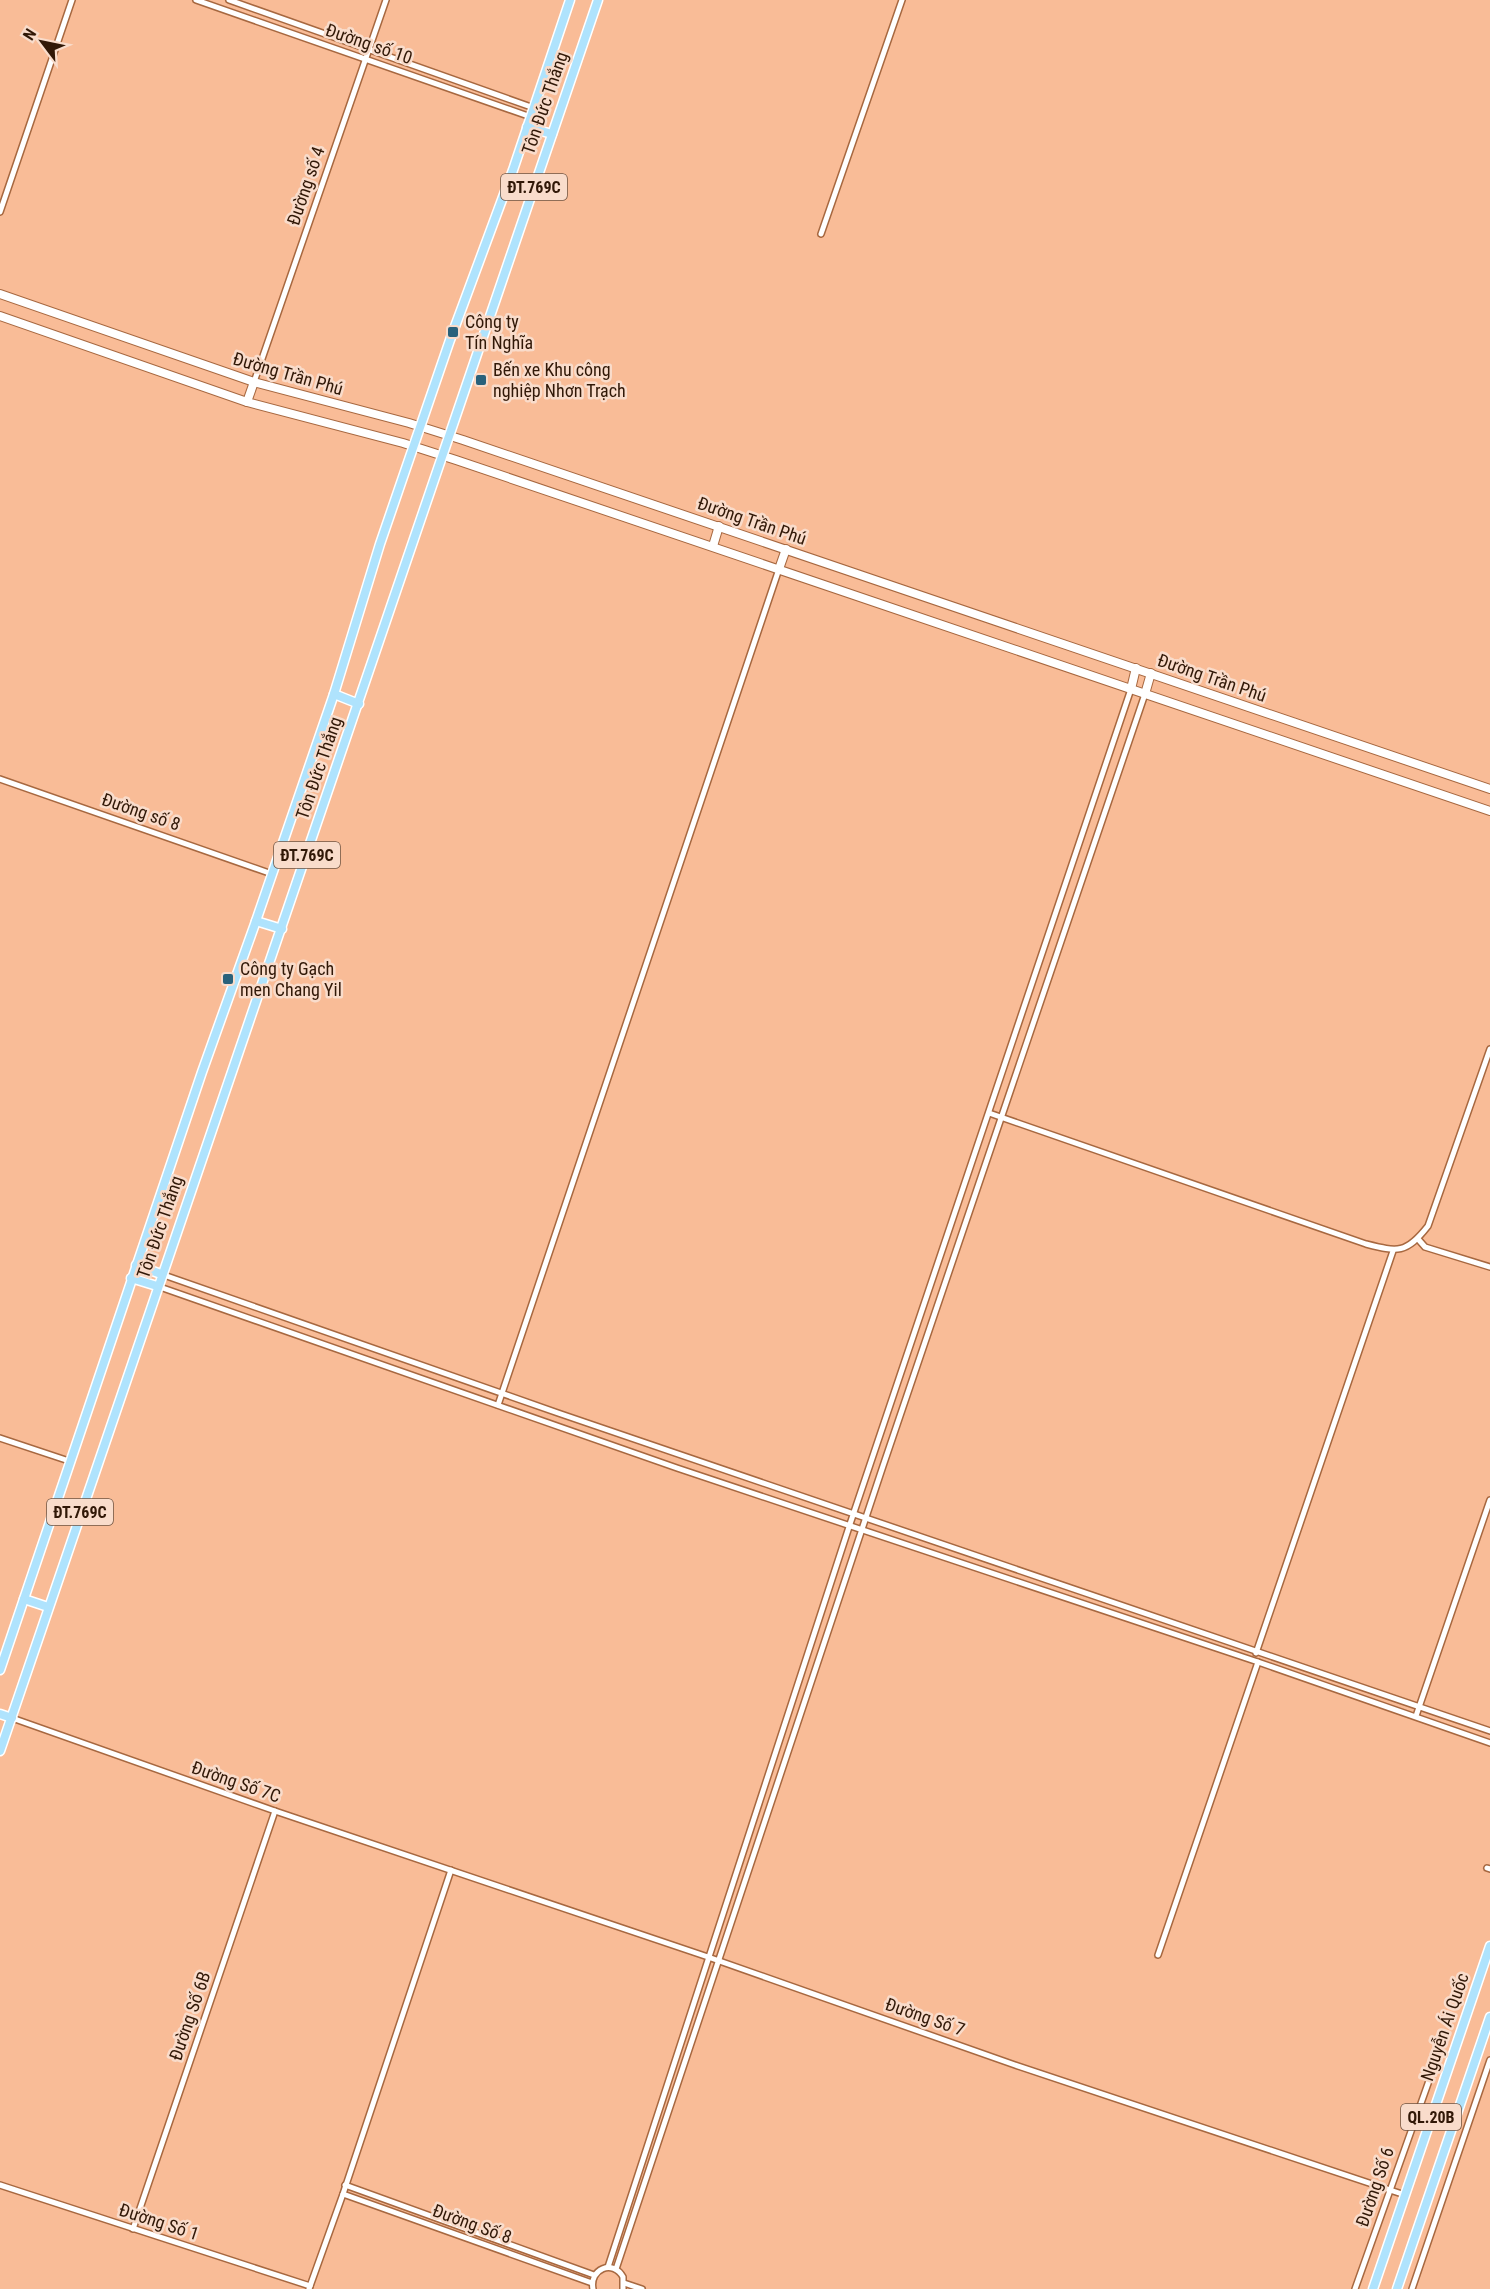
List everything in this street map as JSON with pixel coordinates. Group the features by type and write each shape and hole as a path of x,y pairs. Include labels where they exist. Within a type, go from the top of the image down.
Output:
{"main road":[{"name":"Tôn Đức Thắng","path":"0,1670 131,1278 334,694 380,544 420,426 570,0"},
{"name":"Tôn Đức Thắng","path":"0,1751 161,1274 282,929 598,0"},
{"path":"527,127 552,134"},
{"name":"Đường Trần Phú","path":"0,294 255,382 450,435 1490,789"},
{"name":"Đường Trần Phú","path":"0,316 247,402 443,456 1490,811"},
{"path":"247,402 255,382"},
{"path":"712,546 719,526"},
{"path":"779,569 786,549"},
{"path":"1131,689 1136,668"},
{"path":"1146,694 1151,673"},
{"path":"334,694 359,704"},
{"path":"256,921 282,929"},
{"path":"136,1265 161,1274"},
{"path":"131,1278 157,1286"},
{"path":"24,1599 48,1607"},
{"path":"0,1714 12,1718"},
{"name":"Nguyễn Ái Quốc","path":"1373,2289 1490,1946"},
{"name":"QL.20B","path":"1397,2289 1490,2017"}],"street":[{"path":"0,212 72,0"},
{"name":"Đường số 10","path":"196,0 532,113"},
{"name":"Đường số 10","path":"229,0 370,49 532,113"},
{"name":"Đường số 4","path":"255,382 386,0"},
{"path":"821,234 902,0"},
{"path":"498,1405 779,569"},
{"path":"608,2267 853,1513 1131,689"},
{"path":"616,2269 861,1531 1146,694"},
{"name":"Đường số 8","path":"0,779 272,874"},
{"path":"1064,892 1076,896"},
{"path":"989,1113 1366,1244 1393,1251 1418,1239 1428,1226 1490,1049"},
{"path":"1418,1239 1425,1247 1490,1268"},
{"path":"1158,1955 1256,1661 1257,1651 1393,1251"},
{"path":"161,1274 1490,1731"},
{"path":"157,1286 849,1527 1256,1661 1490,1743"},
{"path":"923,1308 935,1312"},
{"path":"343,1352 348,1339"},
{"path":"0,1438 69,1461"},
{"path":"677,1468 682,1454"},
{"path":"1416,1716 1490,1500"},
{"name":"Đường Số 7C","path":"12,1718 274,1811 451,1870"},
{"name":"Đường Số 6B","path":"133,2229 274,1811"},
{"path":"309,2288 343,2194 451,1870"},
{"name":"Đường Số 7","path":"451,1870 1016,2065 1405,2195"},
{"path":"1412,2289 1490,2060"},
{"name":"Đường Số 6","path":"1355,2289 1436,2061"},
{"name":"Đường Số 1","path":"0,2185 309,2288"},
{"name":"Đường Số 8","path":"345,2185 594,2276"},
{"name":"Đường Số 8","path":"343,2194 593,2286"},
{"path":"593,2286 594,2276 600,2269 608,2267 620,2273 623,2286 642,2289"}],"shaded area":[{"path":"0,0 1490,0 1490,2289 0,2289"}],"place":[{"name":"Công ty Tín Nghĩa","path":"453,332"},
{"name":"Bến xe Khu công nghiệp Nhơn Trạch","path":"481,380"},
{"name":"Công ty Gạch men Chang Yil","path":"228,979"}]}
